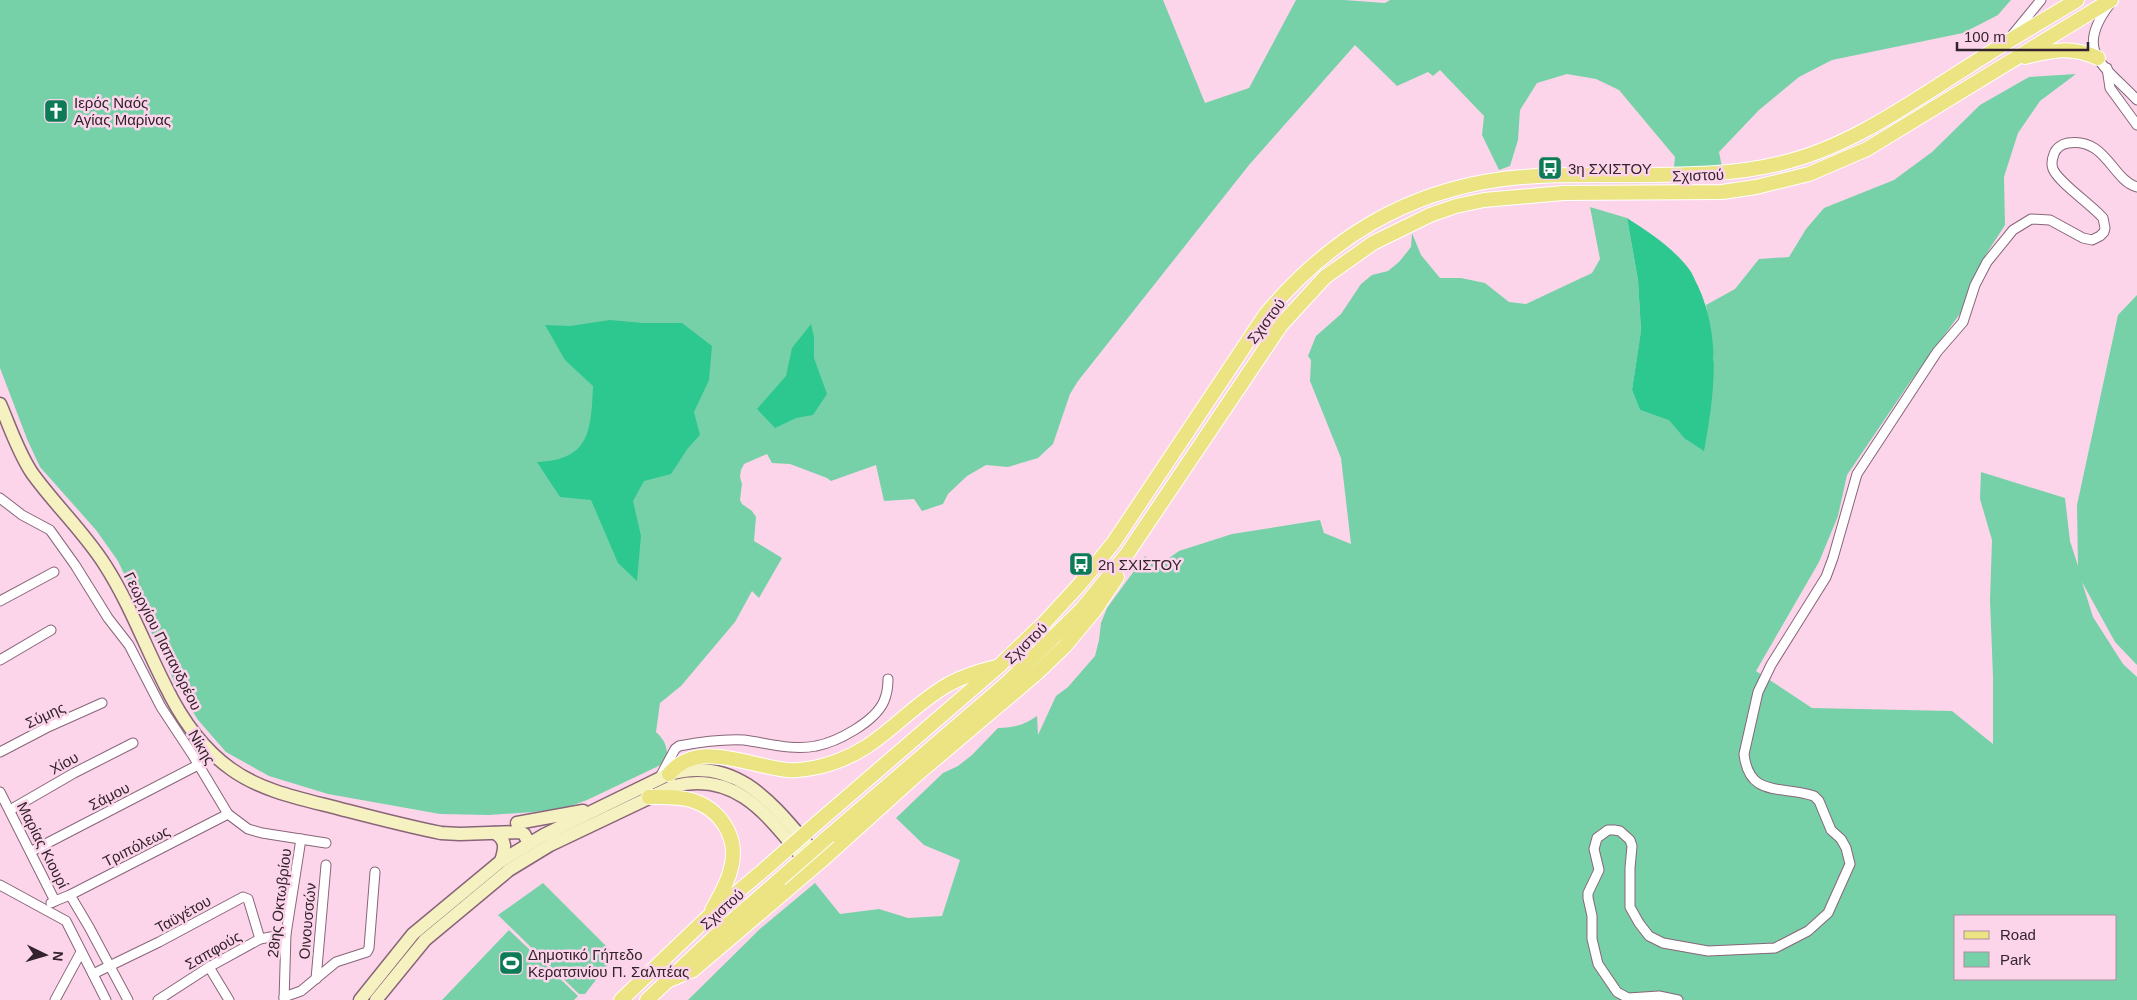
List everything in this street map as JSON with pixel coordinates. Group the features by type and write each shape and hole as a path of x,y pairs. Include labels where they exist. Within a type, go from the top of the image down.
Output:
{"main road":[{"name":"Σχιστού","path":"621,1000 708,917 999,666 1046,621 1093,569 1114,542 1266,314 1289,287 1314,263 1364,227 1392,212 1451,189 1505,179 1564,175 1720,174 1783,163 1832,146 1858,134 2076,0"},
{"name":"Σχιστού","path":"647,1000 726,926 1030,662 1082,609 1127,554 1280,325 1325,277 1373,243 1402,228 1456,206 1508,196 1563,193 1722,192 1789,180 1842,162 1867,149 2112,0"},
{"path":"2012,60 2060,50 2082,51 2102,63"},
{"name":"Γεωργίου Παπανδρέου","path":"0,404 21,455 32,472 105,565 139,626 166,687 188,726 216,757 251,781 312,802 440,833 481,832 517,823 536,825 541,828 544,835"},
{"path":"669,980 692,970 817,865 914,777 1013,695 1065,646 1105,598 1119,575 1127,554"},
{"path":"665,776 681,762 702,756 790,770 806,770 849,758 872,744 947,685 962,677 999,666"},
{"path":"360,1000 413,934 502,861 544,835 665,776 688,770 704,770 724,773 752,786 769,801 817,865"},
{"path":"376,1000 425,940 509,870 543,849 674,786 702,783 728,788 744,796 817,865"},
{"path":"649,797 679,798 701,804 710,808 726,826 733,844 732,867 708,917"},
{"path":"517,823 602,807"},
{"name":"Γεωργίου Παπανδρέου","path":"481,832 520,832 524,834 529,843"},
{"path":"495,833 503,839 502,861"}],"street":[{"path":"2003,45 2041,0"},
{"path":"2112,0 2092,33 2092,45 2102,63 2110,88 2137,125"},
{"path":"2102,63 2137,100"},
{"path":"1678,1000 1659,996 1628,998 1617,992 1598,964 1592,939 1592,916 1588,898 1588,893 1599,870 1594,849 1597,838 1608,830 1614,830 1620,831 1630,840 1632,846 1630,907 1649,936 1663,943 1708,951 1775,948 1808,931 1828,914 1848,870 1850,856 1841,839 1831,830 1819,801 1814,796 1762,786 1751,778 1745,764 1744,754 1758,692 1771,665 1826,577 1857,474 1937,352 1963,322 1981,273 1995,251 2013,230 2031,219 2050,220 2087,240 2096,239 2104,232 2105,222 2103,218 2056,174 2052,162 2055,151 2065,143 2078,142 2092,148 2104,156 2130,185 2137,188"},
{"name":"Νίκης","path":"0,498 22,515 50,530 76,565 108,618 128,645 161,707 228,814 248,829 326,843"},
{"path":"0,601 54,572"},
{"path":"0,660 51,630"},
{"path":"665,776 675,749 679,746 720,740 743,740 797,747 815,746 835,739 855,729 873,716 884,702 888,679"},
{"name":"Σύμης","path":"0,752 46,728 102,703"},
{"name":"Χίου","path":"10,810 74,773 132,743"},
{"name":"Σάμου","path":"32,851 198,765"},
{"name":"Μαρίας Κιουρί","path":"0,792 32,851 56,901 42,906"},
{"name":"Τριπόλεως","path":"56,901 70,896 228,814"},
{"name":"28ης Οκτωβρίου","path":"284,998 286,934 301,839"},
{"name":"Οινουσσών","path":"316,978 326,865"},
{"path":"284,998 301,991 336,962 367,952 369,948 375,872"},
{"path":"0,885 42,906"},
{"name":"Μαρίας Κιουρί","path":"70,896 128,1000"},
{"name":"Ταϋγέτου","path":"93,974 159,942 243,897 248,899 260,939"},
{"name":"Μαρίας Κιουρί","path":"42,906 66,921 106,1000"},
{"name":"Σαπφούς","path":"158,1000 209,967 260,939 286,934"},
{"path":"55,1000 81,952"},
{"path":"209,967 229,1000"}],"green space":[{"path":"0,0 1163,0 1205,103 1249,88 1296,0 1344,0 1385,3 1390,0 2011,0 1998,15 1963,33 1832,60 1799,77 1759,110 1719,152 1722,167 1674,167 1675,157 1619,90 1596,79 1567,74 1537,83 1520,110 1518,140 1510,166 1499,170 1482,135 1484,116 1440,70 1433,76 1428,72 1397,86 1355,45 1249,165 1078,381 1070,394 1053,444 1038,458 1008,467 986,465 967,476 948,494 943,504 922,511 914,499 884,501 876,465 831,481 790,464 772,463 767,454 744,464 740,477 742,484 740,500 756,517 754,541 782,558 759,598 752,591 735,622 681,686 660,703 656,732 666,746 667,762 568,807 534,812 489,815 440,814 328,794 269,776 226,752 198,720 175,683 118,561 96,530 40,467 27,439 0,368"},
{"path":"2076,74 2040,101 2018,133 2004,177 2005,225 1983,259 1962,311 1908,385 1847,475 1838,516 1819,562 1756,671 1812,708 1952,711 1993,744 1990,600 1992,540 1980,499 1981,472 2065,498 2070,541 2078,566 2077,505 2118,315 2137,295 2137,665 2115,642 2082,582 2093,617 2123,664 2137,677 2137,1000 688,1000 761,928 815,883 840,914 879,909 908,918 942,916 960,860 924,845 896,818 943,773 958,766 972,755 998,728 1019,725 1037,716 1038,735 1056,696 1068,687 1095,656 1101,623 1107,608 1145,556 1158,566 1179,551 1232,534 1320,520 1324,533 1351,544 1341,458 1310,381 1311,360 1308,356 1316,336 1341,314 1361,284 1372,275 1388,271 1399,262 1411,247 1412,233 1421,255 1440,278 1461,278 1485,283 1509,302 1526,304 1592,273 1600,259 1590,207 1627,218 1638,280 1641,332 1632,390 1640,410 1669,419 1684,438 1714,360 1706,305 1735,289 1759,259 1789,257 1806,229 1824,208 1894,180 1932,152 1980,105 2029,77"},
{"path":"1627,218 1660,241 1683,261 1693,275 1706,306 1713,347 1714,368 1711,410 1704,451 1684,438 1669,420 1640,410 1632,390 1641,331 1638,280"},
{"path":"610,320 643,323 682,323 712,346 709,380 694,412 700,435 688,448 671,474 644,481 633,501 641,536 637,581 618,563 591,500 560,497 537,462 568,456 584,440 591,417 593,386 565,360 545,325 570,326"},
{"path":"811,324 814,337 814,358 827,394 813,415 796,418 775,428 757,409 786,376 792,348"},
{"path":"543,883 615,955 585,994 579,994 498,915"},
{"name":"Δημοτικό Γήπεδο Κερατσινίου Π. Σαλπέας","path":"509,930 578,996 574,1000 442,1000"}],"place":[{"name":"Ιερός Ναός Αγίας Μαρίνας","path":"56,111"},
{"name":"3η ΣΧΙΣΤΟΥ","path":"1550,168"},
{"name":"2η ΣΧΙΣΤΟΥ","path":"1081,564"},
{"name":"Δημοτικό Γήπεδο Κερατσινίου Π. Σαλπέας","path":"511,963"}]}
